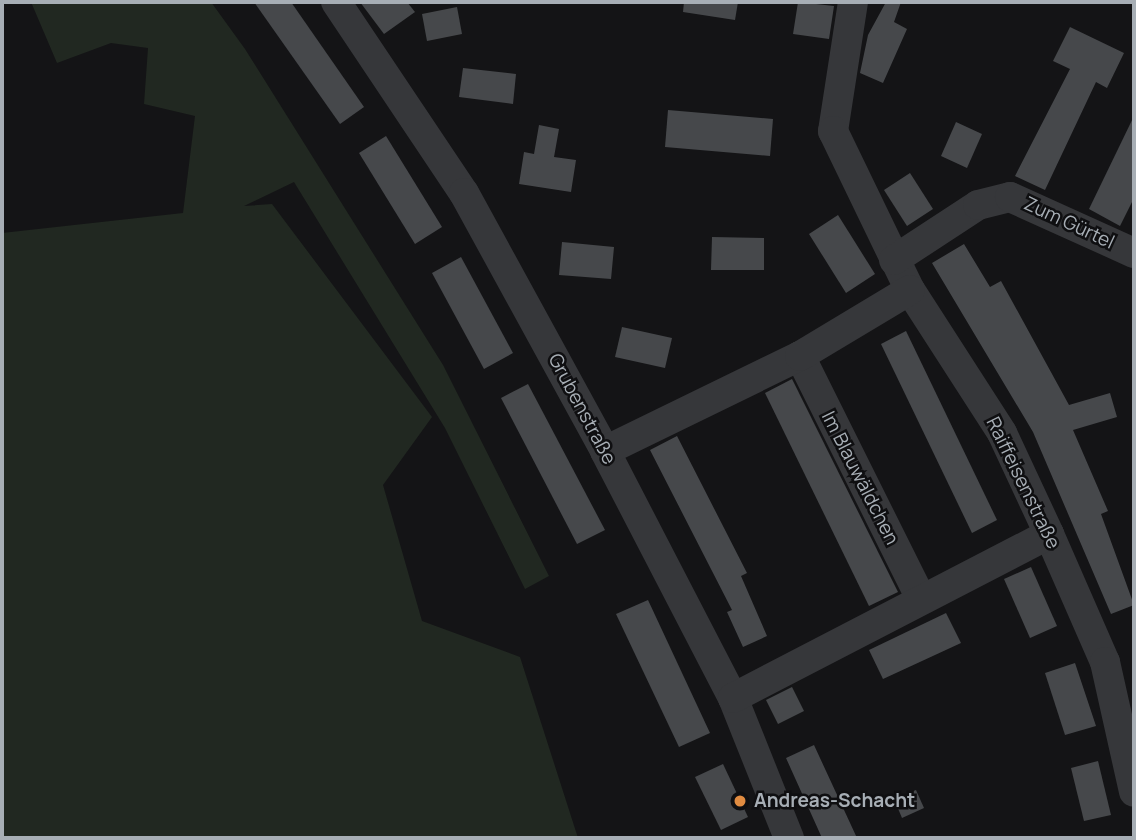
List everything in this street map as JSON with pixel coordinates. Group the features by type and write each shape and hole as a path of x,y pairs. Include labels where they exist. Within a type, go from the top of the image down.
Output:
{"street":[{"name":"Grubenstraße","path":"336,2 464,193 605,451 733,698 789,838"},
{"name":"Raiffeisenstraße","path":"853,2 833,117 841,152 910,290 1002,433 1049,534 1105,662 1134,792"},
{"name":"Zum Gürtel","path":"894,260 978,205 1010,197 1134,253"},
{"path":"605,451 800,356 910,290"},
{"name":"Im Blauwäldchen","path":"800,356 921,599"},
{"path":"733,698 1049,534"}],"shaded area":[{"path":"31,2 211,2 245,49 443,365 549,576 525,589 445,428 294,182 244,206 272,204 432,417 383,485 422,621 520,657 578,838 2,838 2,233 183,213 195,116 144,104 148,48 111,43 57,63"}],"building":[{"path":"254,2 291,2 364,107 340,124"},
{"path":"360,2 407,2 415,12 384,34"},
{"path":"684,2 738,2 735,20 683,12"},
{"path":"798,2 834,6 829,39 793,34"},
{"path":"886,2 901,2 894,22 907,29 883,83 860,73 868,35"},
{"path":"457,7 462,34 427,41 422,14"},
{"path":"1070,27 1124,53 1107,88 1096,82 1045,190 1015,176 1070,69 1053,61"},
{"path":"463,68 516,74 513,104 459,97"},
{"path":"668,110 773,119 770,156 665,147"},
{"path":"1134,116 1134,198 1120,226 1089,209"},
{"path":"956,122 982,134 967,168 941,156"},
{"path":"539,125 559,129 554,157 576,160 571,192 519,184 524,152 534,154"},
{"path":"386,136 442,227 415,244 359,153"},
{"path":"910,173 933,209 907,226 884,190"},
{"path":"838,215 875,274 846,293 809,234"},
{"path":"712,237 764,238 764,270 711,270"},
{"path":"562,242 614,247 611,279 559,275"},
{"path":"964,244 990,287 1001,281 1069,405 1110,393 1117,417 1073,430 1108,511 1101,514 1134,605 1111,614 1033,432 932,263"},
{"path":"461,257 513,353 484,369 432,273"},
{"path":"622,327 672,338 665,368 615,357"},
{"path":"906,331 997,520 972,533 881,344"},
{"path":"792,379 898,592 869,606 765,393"},
{"path":"528,384 605,530 577,544 501,398"},
{"path":"677,436 747,573 741,576 767,636 743,647 727,612 732,610 650,450"},
{"path":"1031,567 1057,626 1030,638 1004,579"},
{"path":"648,600 710,733 679,747 616,614"},
{"path":"946,613 961,643 883,679 869,650"},
{"path":"1075,663 1096,726 1065,735 1045,673"},
{"path":"792,687 804,711 778,724 766,700"},
{"path":"814,745 857,838 822,838 786,758"},
{"path":"1098,761 1111,815 1084,821 1071,768"},
{"path":"723,764 748,817 721,830 695,777"},
{"path":"916,790 924,808 902,818 894,799"}],"place":[{"name":"Andreas-Schacht","path":"740,801"}]}
